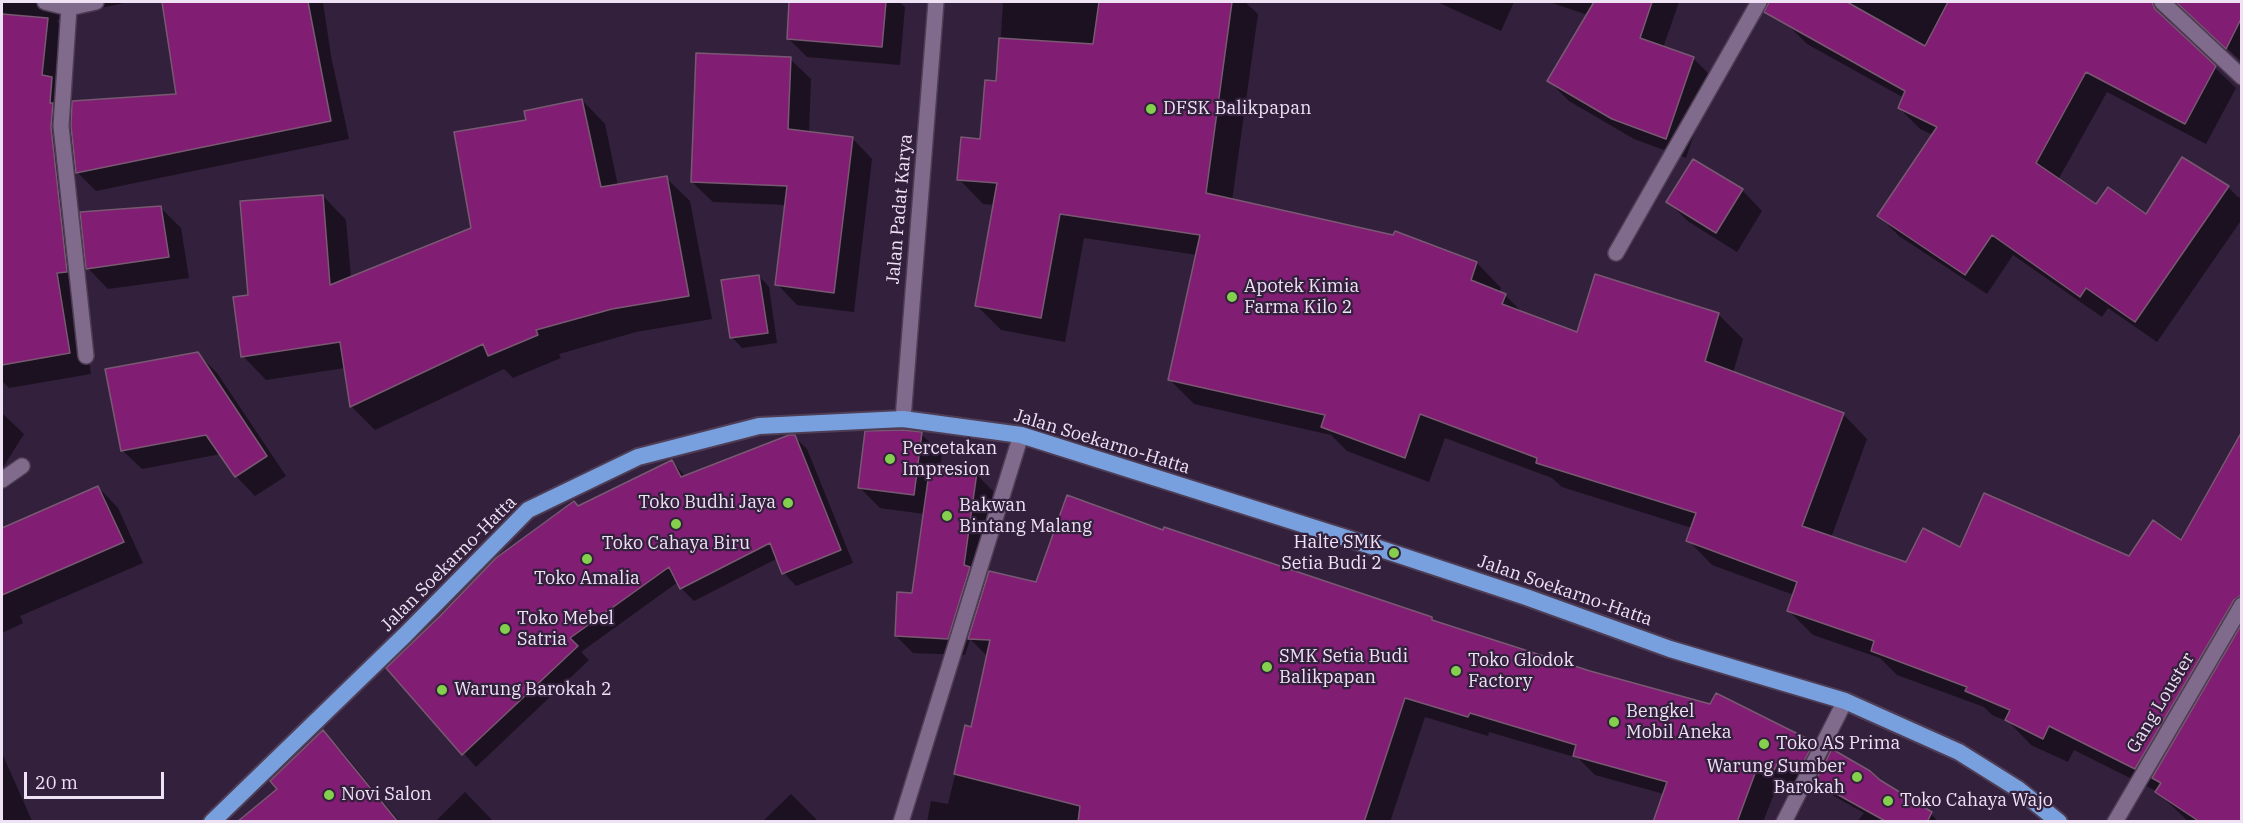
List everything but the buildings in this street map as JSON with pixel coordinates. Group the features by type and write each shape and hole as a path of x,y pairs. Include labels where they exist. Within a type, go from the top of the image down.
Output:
{"highway":[{"name":"Jalan Soekarno-Hatta","path":"212,822 405,635 528,510 638,457 759,426 903,419 1021,435 1526,597 1670,650 1845,701 1959,752 2018,789 2059,822"}],"street":[{"path":"45,2 69,8 96,2"},
{"name":"Jalan Padat Karya","path":"903,419 936,2"},
{"path":"1616,253 1759,2"},
{"path":"2162,2 2241,77"},
{"path":"69,8 60,126 86,356"},
{"path":"900,822 1021,435"},
{"path":"2,480 22,466"},
{"name":"Gang Louster","path":"2115,822 2241,605"},
{"path":"1784,822 1845,701"}],"place":[{"name":"DFSK Balikpapan","path":"1151,109"},
{"name":"Apotek Kimia Farma Kilo 2","path":"1232,297"},
{"name":"Percetakan Impresion","path":"890,459"},
{"name":"Toko Budhi Jaya","path":"788,503"},
{"name":"Bakwan Bintang Malang","path":"947,516"},
{"name":"Toko Cahaya Biru","path":"676,524"},
{"name":"Halte SMK Setia Budi 2","path":"1394,553"},
{"name":"Toko Amalia","path":"587,559"},
{"name":"Toko Mebel Satria","path":"505,629"},
{"name":"SMK Setia Budi Balikpapan","path":"1267,667"},
{"name":"Toko Glodok Factory","path":"1456,671"},
{"name":"Warung Barokah 2","path":"442,690"},
{"name":"Bengkel Mobil Aneka","path":"1614,722"},
{"name":"Toko AS Prima","path":"1764,744"},
{"name":"Warung Sumber Barokah","path":"1857,777"},
{"name":"Novi Salon","path":"329,795"},
{"name":"Toko Cahaya Wajo","path":"1888,801"}]}
